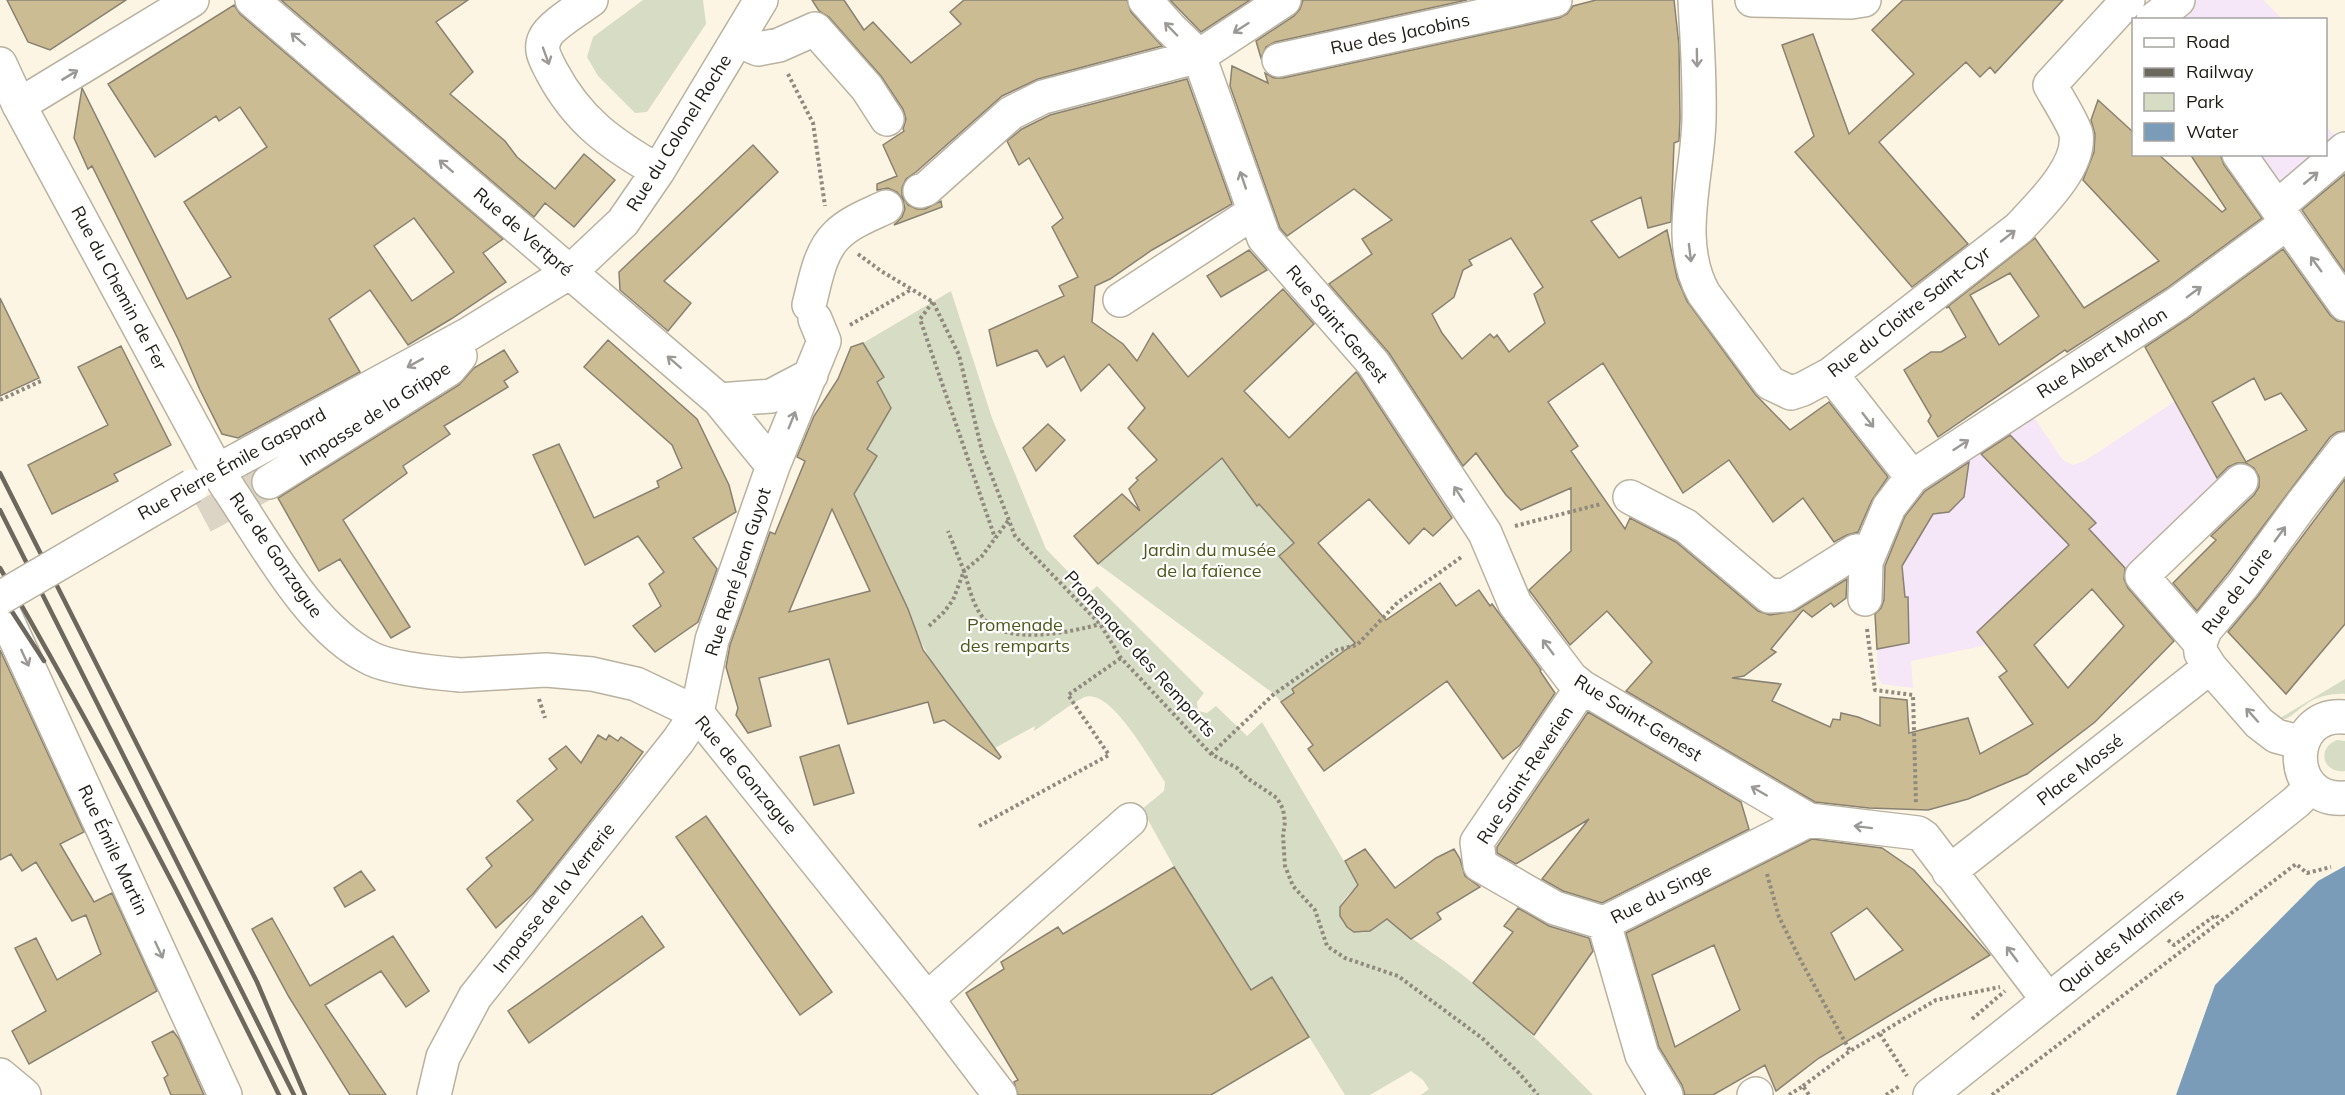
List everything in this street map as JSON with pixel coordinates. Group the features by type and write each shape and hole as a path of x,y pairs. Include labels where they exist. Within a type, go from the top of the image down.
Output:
{"street":[{"path":"19,105 192,0"},
{"name":"Rue de Vertpré","path":"252,0 719,400"},
{"path":"591,0 546,34 542,52 560,86 586,121 618,147 658,171"},
{"name":"Rue du Colonel Roche","path":"467,335 570,272 623,222 658,171 761,0"},
{"path":"1145,0 1199,56"},
{"path":"920,191 926,189 1011,113 1043,97 1199,56 1284,0"},
{"name":"Rue des Jacobins","path":"1279,60 1555,0"},
{"name":"Rue du Cloitre Saint-Cyr","path":"1695,0 1699,119 1688,236 1692,263 1697,282 1770,383 1791,393 1832,374 2019,228 2056,186 2075,146 2076,133 2050,85 2129,0"},
{"path":"1752,0 1851,2 1864,0"},
{"path":"2129,0 2142,18"},
{"path":"2156,18 2178,0"},
{"path":"737,40 758,49 779,45 815,29 867,88 887,119"},
{"name":"Rue Saint-Genest","path":"1199,56 1264,238 1373,363 1487,538 1515,604 1570,678 1809,820 1917,833"},
{"name":"Rue du Chemin de Fer","path":"0,63 19,105 213,482"},
{"name":"Rue Albert Morlon","path":"1865,599 1866,562 1870,551 1889,507 1912,477 2178,303 2282,215 2345,149"},
{"path":"2241,156 2345,304"},
{"path":"835,237 850,225 886,207"},
{"path":"1120,300 1254,212"},
{"name":"Rue René Jean Guyot","path":"697,714 712,640 773,466 811,375 820,264 835,237"},
{"name":"Rue Pierre Émile Gaspard","path":"0,598 213,482 467,335"},
{"name":"Impasse de la Grippe","path":"269,482 449,369 464,350 467,335"},
{"path":"1832,374 1912,477"},
{"path":"719,400 771,396 811,375"},
{"name":"Rue René Jean Guyot","path":"719,400 773,466"},
{"name":"Rue de Loire","path":"2205,655 2205,630 2243,585 2301,504 2345,449"},
{"path":"2241,481 2142,576 2259,723 2276,736 2302,743"},
{"name":"Rue de Gonzague","path":"213,482 300,595 336,636 372,659 428,673 461,675 546,670 592,674 636,684 697,714 927,999 1000,1095"},
{"path":"1630,497 1686,526 1769,596 1786,595 1856,551 1870,551"},
{"name":"Rue Émile Martin","path":"0,605 225,1095"},
{"name":"Place Mossé","path":"1949,872 2205,655"},
{"name":"Rue Saint-Reverien","path":"1480,865 1477,843 1582,687"},
{"name":"Impasse de la Verrerie","path":"434,1095 443,1057 475,997 697,714"},
{"path":"2344,716 2329,718 2317,724 2308,732 2299,755 2300,766 2311,787 2331,798 2345,798"},
{"name":"Quai des Mariniers","path":"1920,1087 2048,1000 2296,802 2311,787"},
{"path":"927,999 1130,820"},
{"name":"Rue du Singe","path":"1480,865 1555,908 1604,923 1809,820"},
{"path":"1917,833 1923,837 2048,1000"},
{"path":"1604,923 1642,1055 1666,1095"},
{"path":"0,1075 24,1095"}],"path":[{"path":"779,45 786,71 813,123 828,220 835,237 881,271 933,302 920,319 995,538"},
{"path":"816,322 912,289"},
{"name":"Promenade des Remparts","path":"933,302 959,355 982,451 1016,536 1100,624 1121,658 1211,754 1237,768 1247,778 1277,798 1283,809 1285,822 1285,866 1293,886 1315,910 1327,945 1345,958 1398,976 1482,1038 1519,1073 1538,1095"},
{"path":"0,400 41,381"},
{"path":"1211,754 1274,694 1337,650 1357,645 1398,602 1487,538 1630,497"},
{"path":"929,626 953,600 964,571 975,563 1008,520"},
{"path":"948,531 973,598 984,620 998,630 1021,634 1044,634 1075,631 1100,624"},
{"path":"1865,599 1875,690 1913,695 1917,833"},
{"path":"979,826 1109,755 1068,695 1121,658"},
{"path":"1758,845 1779,917 1850,1051"},
{"path":"1992,1095 2296,864 2307,873 2331,867"},
{"path":"2168,939 2174,945 2216,915 2220,920"},
{"path":"1789,1095 1850,1051 1936,1000 2012,984"},
{"path":"1880,1034 1920,1087"},
{"path":"1803,1086 1809,1095"}],"shaded area":[{"path":"2197,0 2263,0 2281,18 2174,18"},
{"path":"2327,127 2341,142 2327,154"},
{"path":"2258,156 2325,156 2291,185 2278,184"},
{"path":"2201,384 2246,463 2124,597 2115,616 2100,599 2107,593 2098,583 2004,666 1986,645 1911,661 1913,688 1882,684 1878,677 1874,577 1904,505 1933,478 2033,416 2063,460 2073,465 2097,453"}],"green space":[{"path":"643,0 703,0 706,24 647,112 635,113 598,76 587,57 593,37"},
{"name":"Promenade des remparts","path":"951,291 992,418 1046,549 1089,593 1097,586 1204,693 1197,702 1198,711 1207,713 1216,706 1247,736 1262,722 1358,885 1345,898 1340,907 1339,913 1343,923 1351,930 1362,933 1372,930 1386,918 1491,998 1536,1038 1593,1095 1421,1095 1429,1089 1423,1080 1411,1071 1370,1095 1345,1095 1272,977 1250,990 1174,867 1142,809 1164,791 1165,782 1119,715 1096,697 1085,697 1034,731 1035,726 995,748 932,663 854,494 877,456 867,449 891,409 876,399 884,394 877,382 884,377 863,343"},
{"name":"Jardin du musée de la faïence","path":"1226,454 1257,505 1265,499 1283,531 1294,543 1279,557 1357,645 1341,653 1292,689 1294,693 1281,702 1274,694 1098,564"},
{"path":"2345,679 2345,694 2318,698 2287,718 2275,721"},
{"path":"2337,740 2345,741 2345,771 2332,769 2325,760 2326,749"}],"water":[{"path":"2345,866 2345,1095 2176,1095 2215,985 2318,881"}],"building":[{"path":"7,0 126,0 50,50 28,42"},
{"path":"281,0 468,0 436,22 473,72 450,94 505,141 517,157 555,189 584,154 615,180 574,227 545,203 534,217"},
{"path":"812,0 844,0 864,30 873,22 911,63 961,24 950,12 964,0 1127,0 1131,12 1162,46 1038,79 1002,96 906,179 902,188 902,196 908,205 917,209 925,209 941,201 942,207 894,225 902,217 905,209 903,200 897,192 888,188 877,190 877,184 897,176 883,145 904,131 906,119 903,109 881,76 829,17 819,11"},
{"path":"1170,0 1250,0 1201,32"},
{"path":"1303,0 1467,0 1275,42 1266,47 1261,58 1256,41 1294,16"},
{"path":"1596,0 1674,0 1679,45 1679,141 1674,143 1671,222 1648,228 1641,197 1591,221 1619,258 1667,230 1677,278 1687,301 1755,394 1790,430 1829,402 1888,477 1872,500 1858,532 1834,542 1803,498 1773,522 1729,460 1683,493 1603,363 1548,402 1578,446 1571,451 1625,529 1630,518 1676,542 1758,611 1770,615 1795,611 1847,579 1846,598 1834,607 1831,603 1812,617 1803,610 1771,649 1776,652 1744,676 1732,678 1781,684 1772,701 1830,727 1833,719 1840,720 1841,713 1880,726 1880,697 1907,700 1909,733 1968,718 1980,754 2033,724 1999,677 2007,671 1977,632 2069,545 1981,454 2010,435 2096,523 2089,529 2125,568 2124,579 2128,588 2174,641 2095,722 2027,774 1968,799 1928,810 1869,808 1815,802 1626,691 1652,662 1607,611 1570,645 1529,590 1571,551 1571,488 1521,510 1506,495 1476,453 1463,466 1389,353 1329,284 1372,254 1362,239 1392,220 1354,189 1287,236 1280,228 1230,86 1232,66 1268,83 1265,73 1274,78 1283,78 1559,18 1567,14 1573,6","holes":["1511,238 1543,287 1534,294 1545,323 1509,352 1497,335 1494,338 1490,334 1462,359 1442,333 1432,314 1454,297 1463,270 1472,265 1469,260","2092,589 2124,626 2068,688 2034,645"]},
{"path":"1903,0 2063,0 1995,73 1990,67 1980,77 1966,62 1879,142 1968,244 1912,287 1795,152 1814,136 1782,45 1813,34 1849,134 1914,74 1872,30"},
{"path":"234,5 240,14 503,239 483,253 506,282 408,345 370,290 329,319 360,372 238,438 222,434 178,339 92,166 88,169 74,138 82,88 187,299 231,277 184,202 267,147 240,107 219,121 216,116 155,157 108,84","holes":["414,218 454,272 412,301 374,246"]},
{"path":"1187,79 1232,204 1095,286 1092,322 1123,344 1137,361 1153,333 1188,377 1283,289 1314,324 1244,391 1289,438 1356,372 1358,374 1452,518 1433,536 1424,528 1409,544 1369,499 1318,543 1386,620 1440,583 1456,606 1479,590 1490,606 1492,604 1541,670 1555,693 1520,745 1503,759 1447,681 1324,771 1308,749 1313,745 1281,702 1294,693 1292,689 1355,643 1279,556 1294,543 1259,504 1257,506 1222,458 1098,564 1074,536 1122,494 1140,511 1129,489 1138,480 1136,478 1157,460 1128,428 1145,408 1109,364 1081,391 1064,356 1047,367 1037,350 997,366 989,330 1064,296 1059,286 1078,277 1052,227 1063,218 1029,158 1019,165 1007,141 1022,129 1050,115"},
{"path":"2098,100 2132,131 2132,156 2160,156 2222,212 2226,209 2191,156 2221,156 2224,165 2262,218 2167,288 2067,352 2065,350 1938,437 1928,421 1931,416 1904,370 1931,352 1941,352 1966,337 1949,307 1946,308 2035,238 2084,308 2159,261 2083,180 2094,152 2095,134 2091,120","holes":["2010,273 2039,316 1999,345 1970,295"]},
{"path":"753,145 778,172 664,281 691,303 668,331 620,290 619,272"},
{"path":"2345,174 2345,272 2302,210"},
{"path":"2283,249 2330,315 2337,321 2345,322 2345,431 2337,432 2330,437 2197,611 2173,583 2216,540 2211,536 2254,495 2259,487 2259,477 2254,468 2246,463 2237,463 2228,467 2217,478 2145,347 2189,318","holes":["2254,378 2265,400 2281,393 2307,430 2246,462 2212,402"]},
{"path":"1249,250 1267,270 1221,297 1207,276"},
{"path":"0,298 39,378 0,396"},
{"path":"608,340 697,419 729,485 736,512 693,538 717,569 698,622 655,652 633,626 661,606 649,584 664,572 638,536 585,565 533,455 559,444 594,518 659,487 657,481 682,468 672,445 584,367"},
{"path":"863,343 884,377 877,382 891,408 867,449 877,456 854,494 908,609 923,650 1001,757 999,759 944,720 934,723 928,702 848,724 829,659 759,678 771,726 748,733 736,715 738,708 726,667 730,645 770,532 775,534 805,461 797,457 814,416 838,379 851,347","holes":["832,509 870,591 789,612"]},
{"path":"121,346 171,445 114,474 118,481 52,514 28,465 108,425 78,367"},
{"path":"504,350 518,372 504,381 508,387 444,426 450,434 403,466 407,473 343,520 410,627 391,638 340,559 319,571 278,498 459,385 474,368"},
{"path":"1048,424 1065,440 1036,471 1023,448"},
{"path":"1969,462 1964,497 1949,512 1933,514 1902,566 1905,597 1908,597 1909,643 1877,649 1875,614 1881,608 1884,600 1885,566 1905,516 1925,491"},
{"path":"2345,479 2345,624 2286,694 2228,632 2258,596"},
{"path":"0,650 84,832 60,844 94,902 112,893 157,991 29,1064 12,1031 46,1011 15,948 36,938 57,980 101,954 86,915 72,921 36,862 22,871 11,854 0,860"},
{"path":"1588,712 1741,802 1749,829 1602,903 1563,891 1542,879 1589,819 1516,864 1497,853 1497,847"},
{"path":"598,735 606,740 609,735 618,741 621,737 643,752 533,894 496,928 467,889 492,866 486,858 533,820 517,801 557,769 549,759 566,746 581,763"},
{"path":"839,745 854,793 814,805 800,757"},
{"path":"706,816 832,992 800,1015 676,837"},
{"path":"1812,839 1882,848 1914,870 1990,955 1819,1058 1776,1091 1765,1065 1713,1095 1685,1095 1682,1085 1659,1047 1626,933","holes":["1867,908 1903,950 1855,980 1831,933","1714,945 1740,1010 1675,1047 1652,975"]},
{"path":"1365,849 1395,888 1436,858 1454,849 1465,876 1480,887 1437,913 1441,919 1411,939 1387,919 1370,931 1354,932 1347,927 1340,916 1340,907 1358,885 1345,861"},
{"path":"1174,867 1251,990 1272,977 1309,1037 1211,1095 1018,1095 1014,1082 1018,1080 966,993 1004,969 1001,962 1058,927 1063,934"},
{"path":"361,871 375,890 345,907 334,888"},
{"path":"1518,908 1549,926 1589,938 1593,951 1534,1035 1473,983 1513,932 1504,926"},
{"path":"642,916 664,947 529,1043 508,1011"},
{"path":"272,918 310,986 393,936 429,991 406,1007 381,971 325,1005 386,1095 350,1095 289,997 252,929"},
{"path":"173,1031 179,1039 204,1095 171,1095 164,1078 168,1075 152,1042"}],"tunnel":[{"path":"203,517 269,482"}],"railway":[{"path":"0,473 257,982 305,1095"},
{"path":"0,510 294,1095"},
{"path":"0,568 144,828 279,1095"},
{"path":"0,593 44,661"}]}
